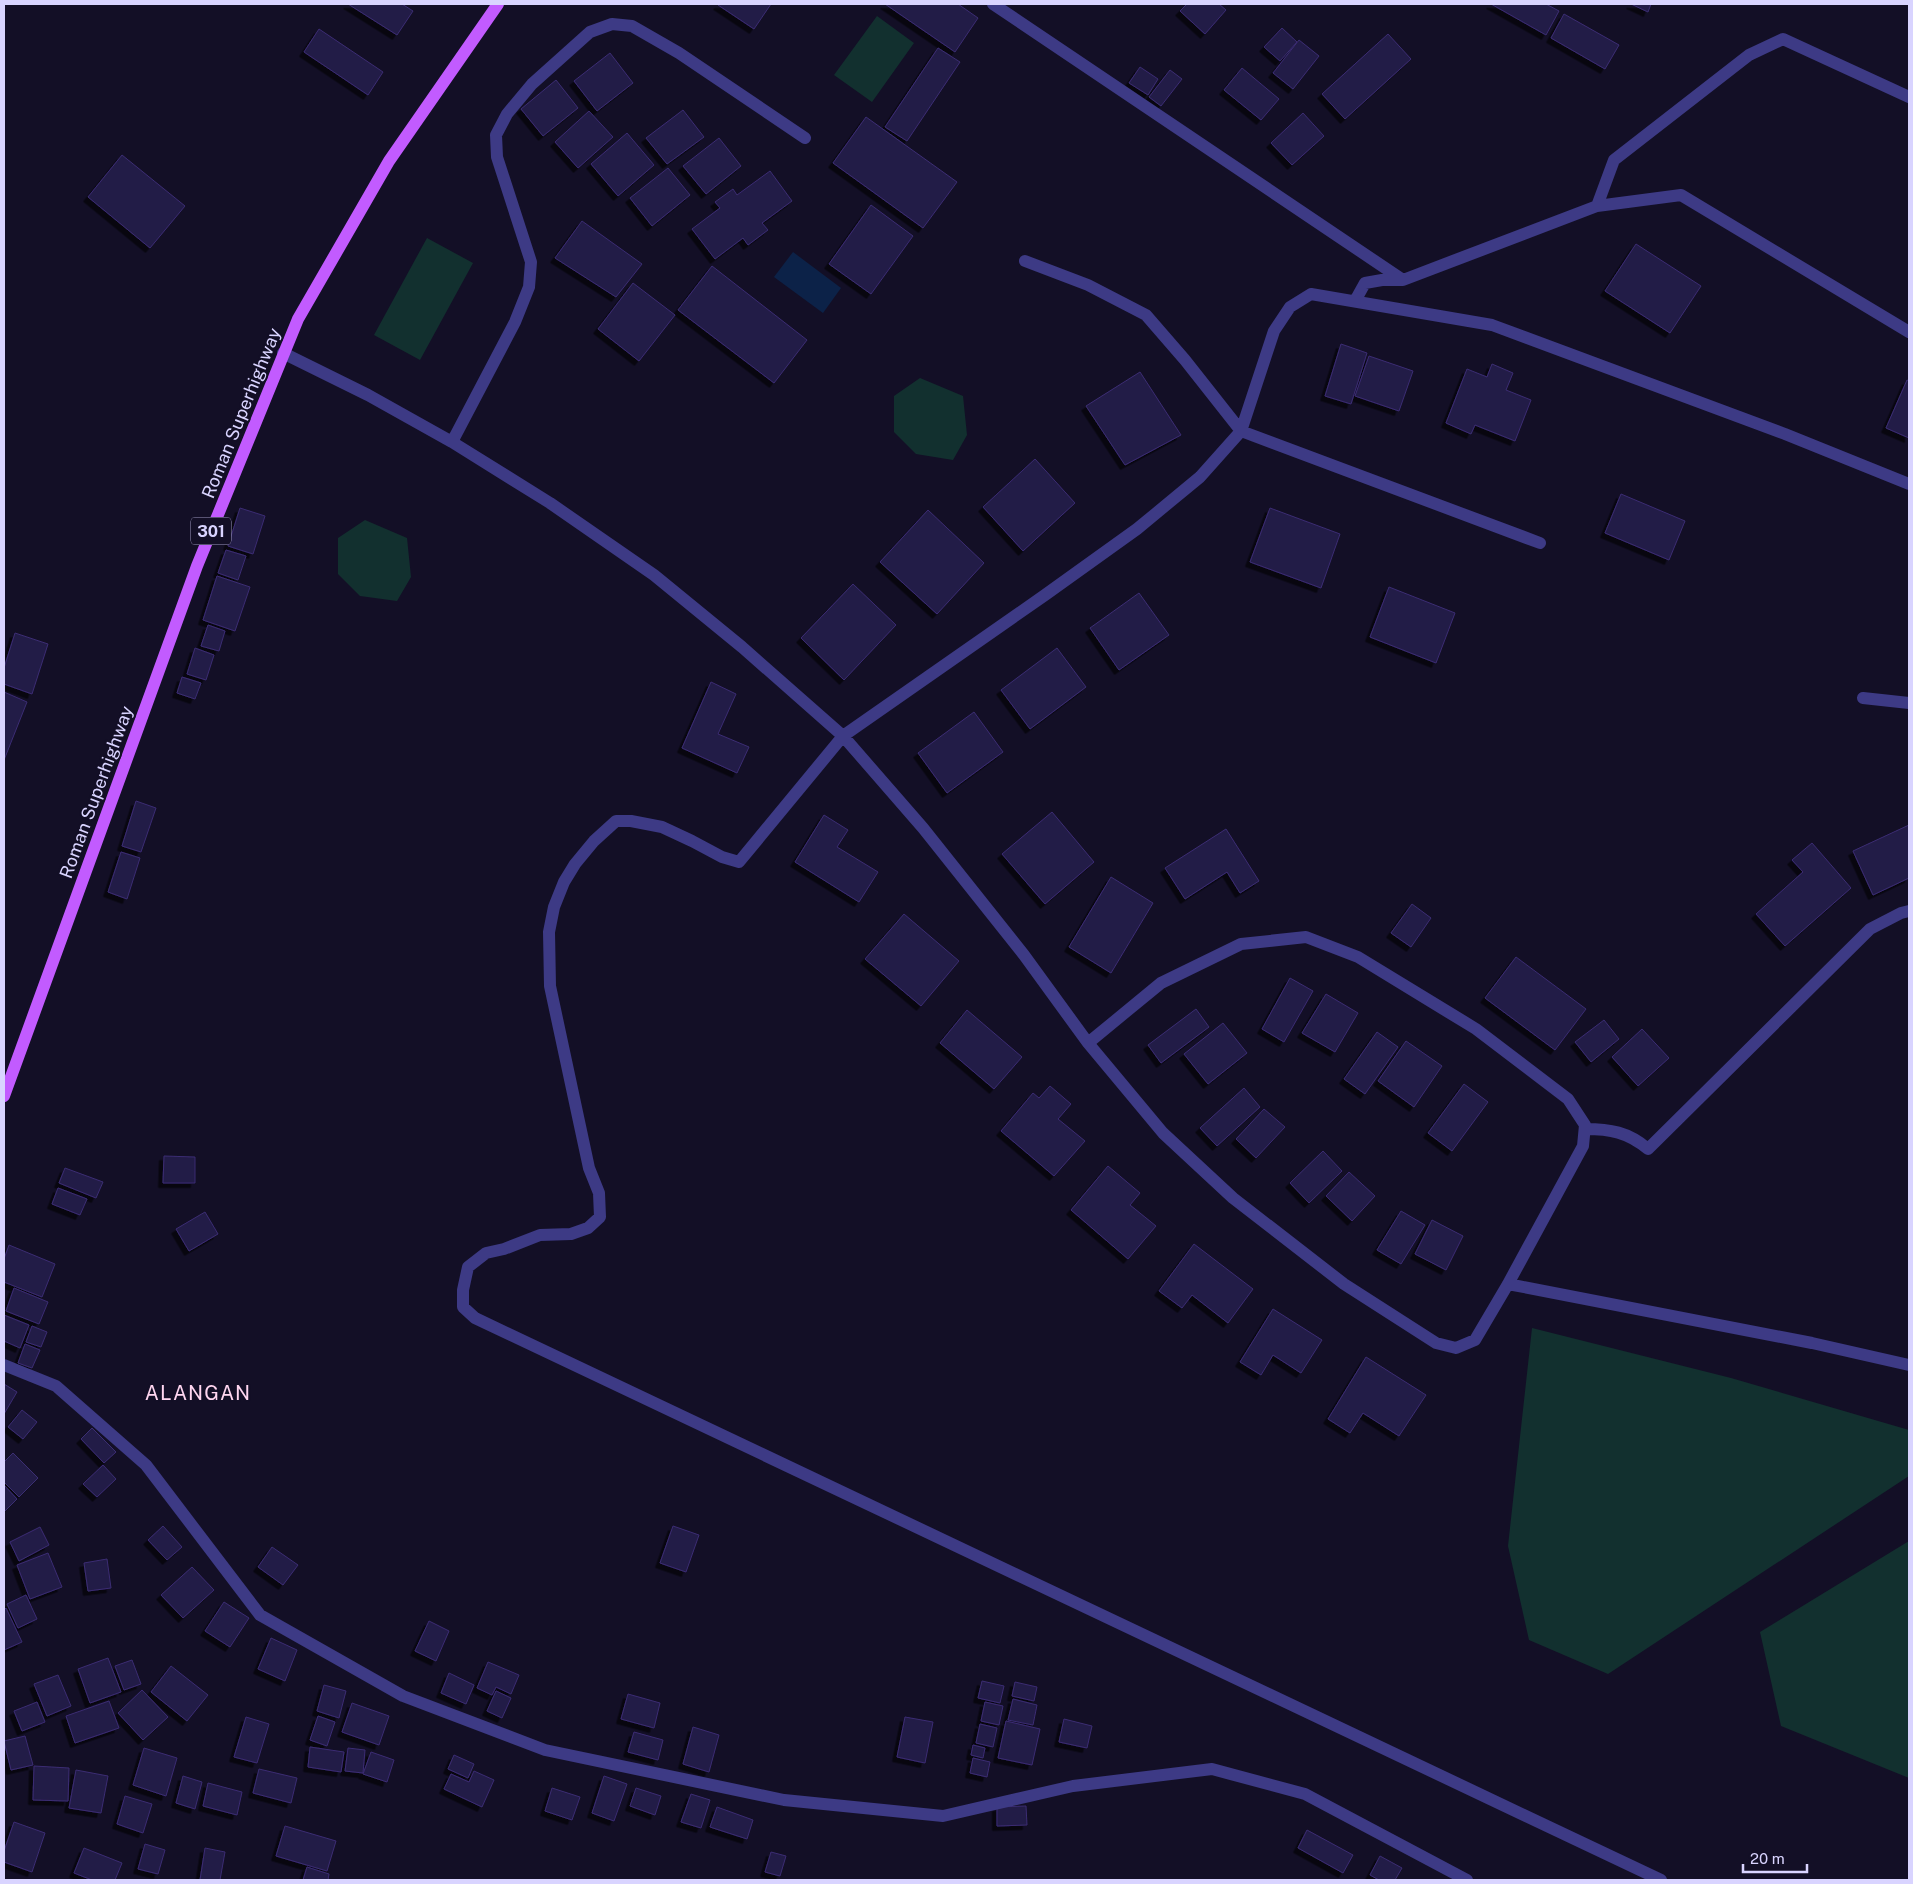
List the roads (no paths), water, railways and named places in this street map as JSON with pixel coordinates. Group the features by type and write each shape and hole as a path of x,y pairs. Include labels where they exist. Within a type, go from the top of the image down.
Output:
{"main road":[{"name":"Roman Superhighway","path":"4,1096 197,566 298,319 389,161 498,4"}],"street":[{"path":"993,4 1403,280"},
{"path":"452,442 507,339 529,288 531,262 497,157 496,135 507,114 532,84 590,32 612,24 632,26 673,49 805,138"},
{"path":"1597,206 1614,160 1749,56 1783,39 1909,97"},
{"path":"1355,301 1365,283 1382,280 1403,280 1597,206 1680,195 1909,332"},
{"path":"1025,261 1088,285 1146,315 1185,360 1241,431 1540,543"},
{"path":"1661,1880 475,1318 463,1307 463,1290 468,1267 486,1253 504,1249 540,1235 571,1234 588,1228 600,1218 599,1193 589,1168 550,986 548,932 557,898 564,882 575,864 594,841 616,821 631,821 662,827 722,858 739,862 842,736 1137,529 1200,477 1241,431 1274,331 1290,307 1311,294 1492,325 1785,434 1909,484"},
{"path":"283,353 368,394 452,442 550,503 654,575 742,647 842,736 940,849 1024,956 1088,1043 1163,1134 1233,1198 1344,1284 1436,1343 1456,1348 1475,1340 1508,1284 1583,1146 1585,1125 1568,1099 1476,1029 1358,956 1306,937 1241,944 1161,983 1088,1043"},
{"path":"1863,698 1909,703"},
{"path":"1585,1129 1607,1129 1623,1134 1648,1148 1870,929 1901,913 1909,911"},
{"path":"1508,1284 1812,1343 1909,1365"},
{"path":"4,1365 56,1386 146,1465 260,1615 403,1696 545,1750 784,1800 943,1816 1073,1786 1212,1769 1305,1794 1467,1880"}],"water":[{"path":"793,252 841,288 823,313 774,277"}],"district":[{"name":"ALANGAN","path":"198,1393"}]}
